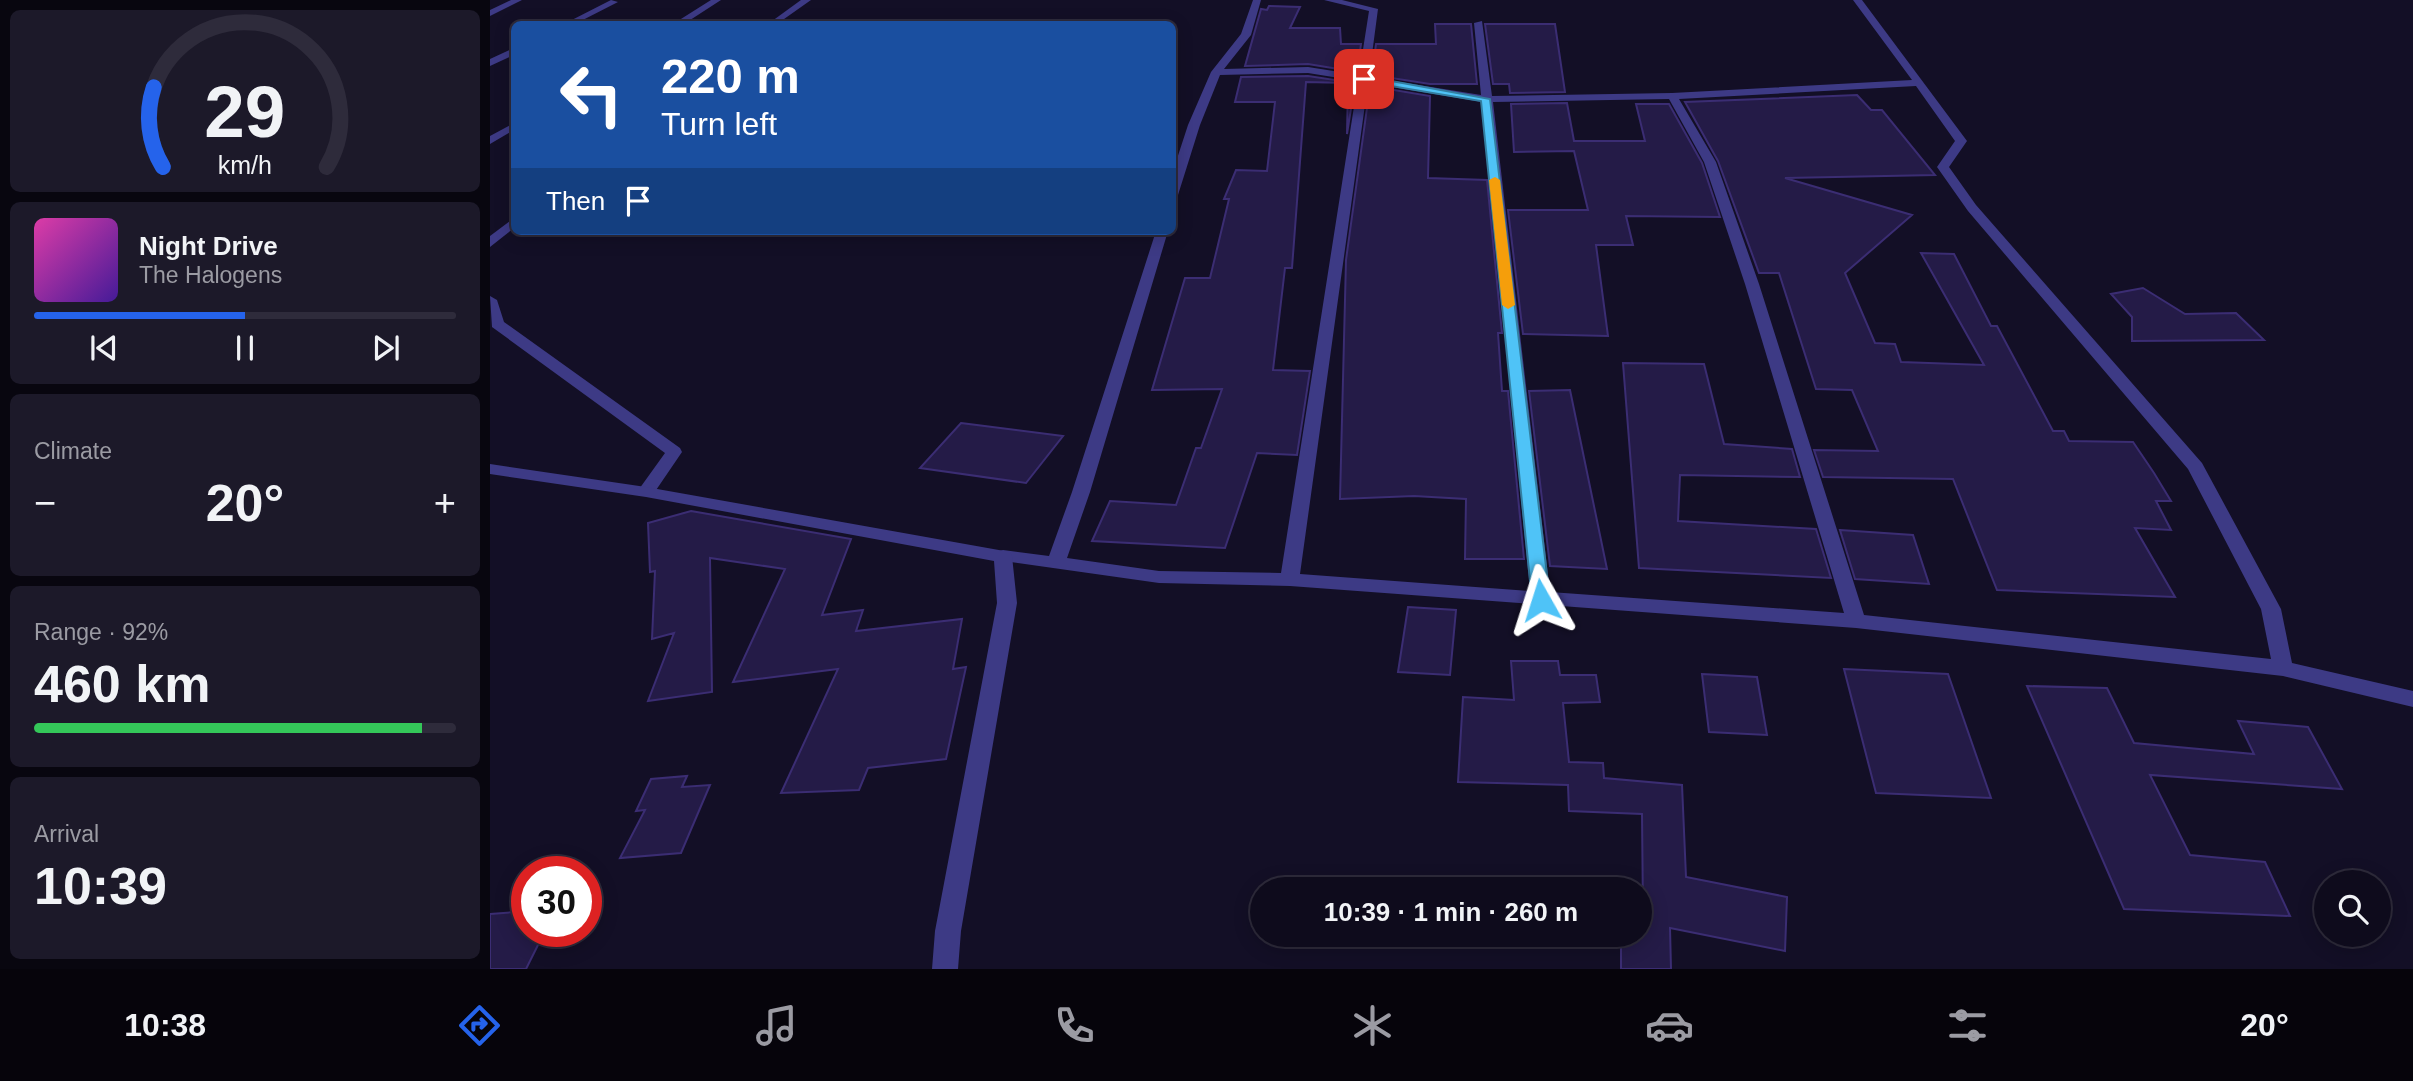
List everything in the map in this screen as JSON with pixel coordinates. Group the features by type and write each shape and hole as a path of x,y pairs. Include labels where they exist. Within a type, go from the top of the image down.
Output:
{"street":[{"path":"490,13 518,0"},
{"path":"683,21 717,0"},
{"path":"776,21 807,0"},
{"path":"1176,182 1194,125 1216,72 1246,36 1256,0"},
{"path":"1290,580 1374,9 1328,0"},
{"path":"1857,0 1961,141 1943,167 1972,208 2196,467 2271,609 2283,668"},
{"path":"575,21 614,2"},
{"path":"1479,23 1541,600"},
{"path":"490,63 511,52"},
{"path":"1216,72 1308,70 1486,99 1672,96 1919,83"},
{"path":"1672,96 1710,162 1752,284 1856,621"},
{"path":"490,141 511,128"},
{"path":"490,243 511,225"},
{"path":"1056,562 1082,492 1160,235"},
{"path":"490,300 496,324 674,452 646,492"},
{"path":"490,469 646,492 1003,556 1159,577 1290,580 1856,621 2283,668 2413,699"},
{"path":"945,969 948,931 1007,603 1003,556"}],"building":[{"path":"1269,6 1300,7 1290,28 1340,28 1341,44 1361,44 1357,72 1308,64 1245,66 1261,9 1267,10"},
{"path":"1435,24 1471,24 1477,84 1430,84 1372,75 1376,44 1436,44"},
{"path":"1485,24 1555,24 1565,92 1510,93 1509,84 1493,84"},
{"path":"1308,76 1355,83 1347,134 1348,83 1306,82 1292,268 1285,268 1273,370 1310,371 1297,455 1257,453 1225,548 1092,541 1110,501 1176,505 1196,448 1201,448 1222,389 1152,390 1185,278 1210,278 1229,199 1224,199 1236,170 1267,171 1275,102 1235,102 1241,77"},
{"path":"1370,86 1430,96 1428,178 1487,180 1502,333 1498,333 1502,391 1508,391 1524,559 1465,559 1466,499 1414,496 1340,499 1346,260"},
{"path":"1857,95 1871,110 1882,110 1935,175 1785,178 1912,215 1845,273 1875,343 1895,344 1901,362 1984,365 1921,253 1954,254 1991,326 1997,326 2053,431 2064,431 2069,441 2133,442 2154,473 2171,501 2156,501 2171,530 2135,528 2175,597 1997,590 1953,479 1823,477 1814,450 1878,451 1852,390 1816,389 1779,273 1759,273 1718,161 1685,102"},
{"path":"1567,103 1574,141 1645,141 1636,104 1669,104 1702,163 1720,217 1626,216 1633,245 1596,245 1608,336 1523,334 1508,210 1588,210 1574,151 1514,152 1511,104"},
{"path":"2143,288 2185,314 2236,313 2264,340 2132,341 2132,317 2111,294"},
{"path":"1623,363 1704,364 1724,444 1792,449 1800,477 1680,475 1678,521 1816,529 1831,578 1639,568"},
{"path":"1570,390 1607,569 1550,566 1529,391"},
{"path":"961,423 1063,436 1026,483 920,468"},
{"path":"691,511 851,539 822,615 863,610 856,631 962,619 953,669 966,667 946,759 868,768 859,790 781,793 838,669 733,682 785,569 710,558 712,692 648,701 674,633 652,639 655,571 650,572 648,523"},
{"path":"1840,530 1913,535 1929,584 1855,579"},
{"path":"1408,607 1456,610 1450,675 1398,672"},
{"path":"1511,661 1558,661 1560,675 1596,675 1600,702 1563,703 1569,762 1603,763 1604,778 1682,785 1686,877 1787,897 1785,951 1670,928 1671,969 1621,969 1621,947 1652,947 1652,877 1643,877 1642,814 1569,811 1568,785 1458,782 1463,697 1514,700"},
{"path":"1844,669 1948,674 1991,798 1876,793"},
{"path":"1702,674 1757,677 1767,735 1709,732"},
{"path":"2027,686 2107,688 2134,743 2254,754 2238,721 2308,727 2342,789 2150,775 2190,855 2265,862 2290,916 2124,909"},
{"path":"687,776 682,787 710,785 681,853 620,858 645,810 636,811 651,779"},
{"path":"511,912 511,947 537,947 526,969 490,969 490,914"}],"slow traffic":[{"path":"1495,180 1508,305"}],"route":[{"path":"1364,79 1486,99 1541,600"}]}
